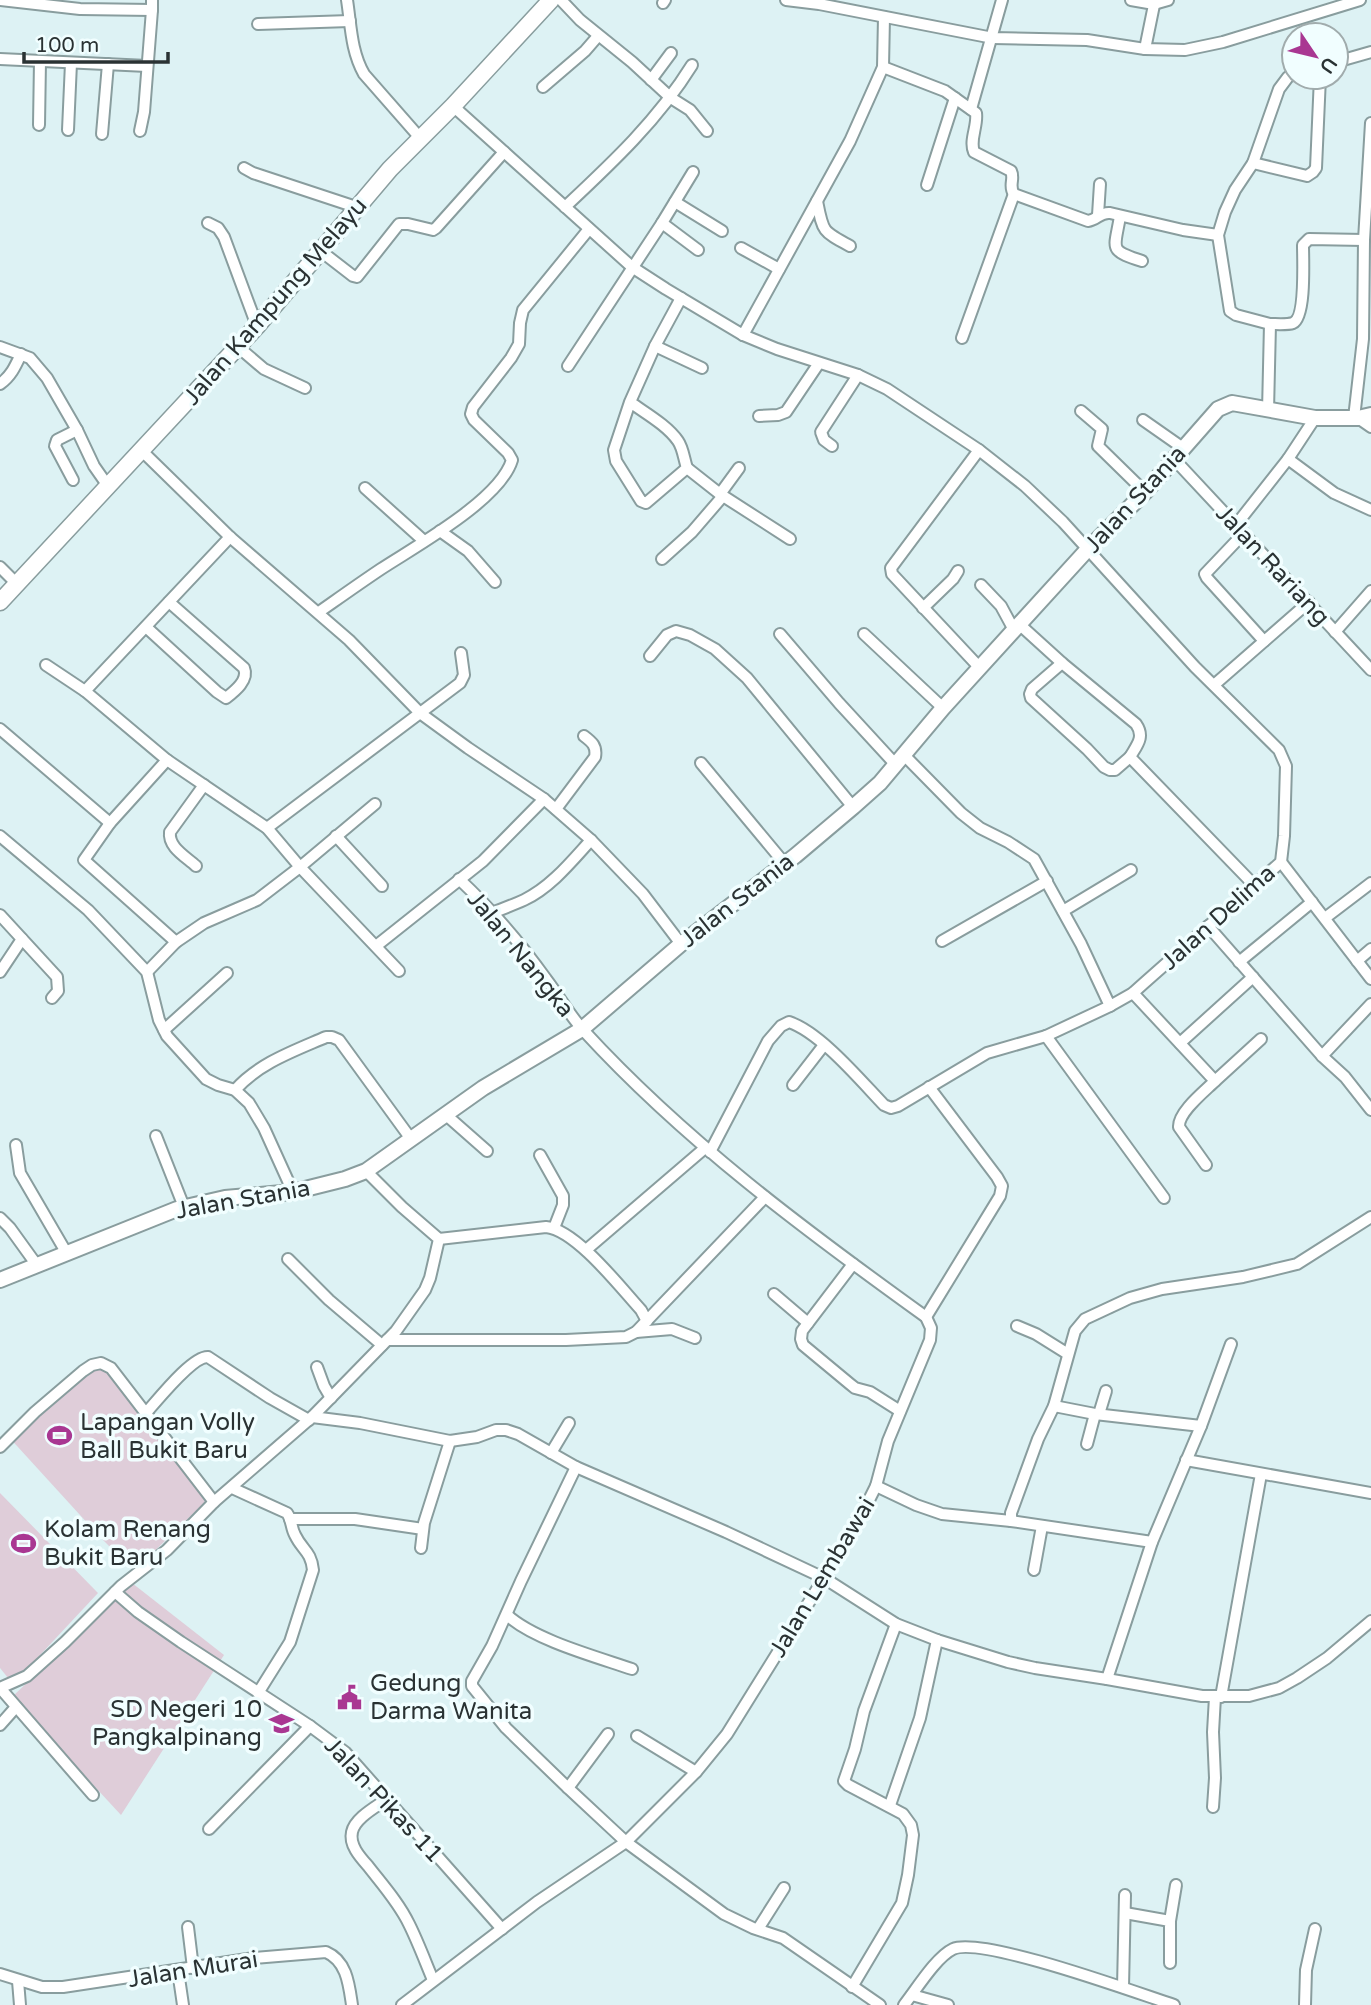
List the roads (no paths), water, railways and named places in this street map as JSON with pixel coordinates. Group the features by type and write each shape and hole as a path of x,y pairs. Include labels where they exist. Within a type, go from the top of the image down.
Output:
{"main road":[{"name":"Jalan Kampung Melayu","path":"0,602 257,326 390,169 453,106 551,0"}],"street":[{"path":"0,0 80,9 152,5 144,112 140,131"},
{"path":"347,0 355,57 364,74 421,139"},
{"path":"561,0 598,36 671,98 690,110 707,131"},
{"path":"786,0 840,4 884,17 993,38 1087,40 1144,49 1185,50 1223,42 1360,0"},
{"path":"971,109 1002,0"},
{"path":"1130,0 1168,0"},
{"path":"1144,49 1154,2"},
{"path":"743,335 850,141 883,67 884,17"},
{"path":"258,24 350,22"},
{"path":"543,87 585,51 598,36"},
{"path":"1350,58 1371,52"},
{"path":"652,80 671,53"},
{"path":"0,60 147,66"},
{"path":"39,125 40,61"},
{"path":"68,130 71,62"},
{"path":"102,134 108,64"},
{"path":"565,208 620,156 671,98 692,65"},
{"path":"883,67 956,98 976,113 972,147 974,152 1013,174 1011,187 1014,194 962,338"},
{"path":"1280,88 1252,163 1225,212 1219,235 1230,311 1270,324 1292,323 1298,318 1305,241 1364,240"},
{"path":"1252,163 1307,176 1313,172 1316,167 1319,91"},
{"path":"928,185 956,98"},
{"name":"Jalan Delima","path":"453,106 632,267 743,335 858,375 887,389 979,450 1025,486 1063,522 1195,667 1279,750 1286,766 1284,836 1280,862 1133,993 1046,1036 987,1053 891,1108 884,1105 824,1045"},
{"path":"1371,123 1364,240 1361,417 1371,427"},
{"path":"322,252 358,277 399,224 436,229 505,152"},
{"path":"244,168 359,208"},
{"path":"568,366 693,173"},
{"path":"1098,215 1100,184"},
{"path":"1014,194 1088,221 1105,213 1219,235"},
{"path":"817,201 822,227 827,234 850,246"},
{"path":"675,202 722,232"},
{"path":"1120,216 1116,251 1142,261"},
{"path":"208,223 218,228 224,237 257,326"},
{"path":"662,223 698,250"},
{"path":"319,612 440,531 484,498 510,467 512,460 508,453 474,420 471,414 473,407 519,344 523,310 589,229"},
{"path":"741,248 779,269"},
{"path":"681,298 655,346 630,402 614,455 641,501 646,503 687,468"},
{"path":"1268,411 1270,324"},
{"path":"237,346 264,369 305,388"},
{"path":"655,346 702,368"},
{"path":"0,347 30,358 47,377 94,466 108,486"},
{"path":"0,384 8,379 21,354"},
{"path":"758,415 778,415 786,412 819,363"},
{"path":"832,446 824,440 821,432 858,375"},
{"path":"630,402 680,443 687,468 721,495 790,539"},
{"name":"Jalan Stania","path":"0,1280 184,1208 225,1198 293,1192 366,1171 482,1088 582,1029 681,944 785,864 880,783 979,667 1222,406 1232,403 1315,418 1361,417"},
{"path":"1082,411 1102,429 1098,446 1144,492"},
{"path":"1264,641 1205,574 1240,529 1315,418"},
{"name":"Jalan Rariang","path":"1143,420 1179,454 1240,529 1371,670"},
{"path":"72,480 54,446 57,440 77,430"},
{"path":"979,450 891,568 892,574 979,667"},
{"path":"142,451 230,537 319,612 420,713 544,799 591,840 643,894 681,944"},
{"path":"1289,459 1334,493 1371,510"},
{"path":"662,559 692,532 739,468"},
{"path":"365,488 424,541"},
{"path":"440,531 468,551 495,582"},
{"path":"85,691 230,537"},
{"path":"0,567 17,584"},
{"path":"923,608 953,579 958,570"},
{"path":"981,585 1016,627 1062,663 1136,724 1141,737 1130,757 1115,770 1110,770 1031,698 1032,689 1062,663"},
{"path":"1335,632 1371,591"},
{"path":"146,627 217,692 226,698 236,690 245,677 244,668 169,601"},
{"path":"1214,685 1309,602"},
{"path":"650,656 667,635 676,631 690,635 715,649 747,678 853,807"},
{"path":"780,634 839,703 900,760 980,828 1034,859 1111,1006"},
{"path":"864,634 943,708"},
{"path":"267,828 463,680 461,653"},
{"path":"46,665 85,691 167,760 267,828 300,867 399,971"},
{"path":"0,729 110,823"},
{"path":"556,809 595,757 593,743 584,736"},
{"path":"1130,757 1255,886"},
{"path":"167,760 110,823 85,855 85,861 176,942"},
{"path":"701,763 785,864"},
{"path":"196,866 171,844 169,838 170,832 204,786"},
{"path":"376,946 482,861 544,799"},
{"path":"146,972 176,942 204,923 257,900 376,804"},
{"path":"0,836 88,910 146,972 163,1030 206,1079 218,1086 234,1090 249,1103 293,1192"},
{"path":"336,836 382,886"},
{"path":"492,913 524,900 554,880 591,840"},
{"path":"1280,862 1371,979"},
{"path":"1063,911 1131,870"},
{"name":"Jalan Nangka","path":"459,879 478,896 545,977 582,1029"},
{"path":"942,941 1046,881"},
{"path":"1325,918 1371,883"},
{"path":"1239,962 1312,902"},
{"path":"0,915 57,977 58,990 52,998"},
{"path":"1208,926 1322,1056 1345,1077 1371,1110"},
{"path":"0,972 22,939"},
{"path":"1357,961 1371,949"},
{"path":"163,1030 227,973"},
{"path":"1180,1043 1253,977"},
{"path":"1133,993 1215,1081"},
{"path":"1322,1056 1371,1004"},
{"path":"586,1250 708,1150 768,1041 781,1026 789,1022 824,1045 793,1085"},
{"path":"582,1029 643,1092 708,1150 765,1197 926,1317 1000,1196 1002,1186 929,1087"},
{"path":"1046,1036 1164,1198"},
{"path":"234,1090 243,1080 270,1062 326,1037 332,1037 339,1040 411,1139"},
{"path":"1206,1165 1180,1127 1179,1120 1215,1081 1261,1039"},
{"path":"445,1114 488,1151"},
{"path":"156,1136 184,1208"},
{"path":"16,1145 20,1173 66,1252"},
{"path":"540,1154 563,1196 563,1205 554,1228"},
{"path":"366,1171 439,1239 546,1227 562,1231 586,1250 647,1321"},
{"path":"288,1259 329,1300 385,1342 626,1337 647,1321 765,1197"},
{"path":"1011,1521 1011,1513 1054,1406 1075,1331 1085,1319 1130,1298 1162,1289 1242,1277 1297,1264 1371,1217"},
{"path":"0,1218 36,1264"},
{"path":"93,1795 0,1689 27,1676 65,1642 105,1600 167,1550 214,1502 331,1398 410,1313 430,1278 439,1239"},
{"path":"853,1264 808,1323 801,1339 803,1345 850,1384 870,1392 900,1411"},
{"path":"774,1294 808,1323"},
{"name":"Jalan Lembawai","path":"402,2005 502,1928 626,1842 696,1772 727,1734 824,1578 876,1486 884,1452 930,1340 931,1328 926,1317"},
{"path":"1017,1326 1036,1334 1068,1354"},
{"path":"636,1332 672,1329 695,1338"},
{"path":"1107,1679 1152,1542 1201,1426 1231,1344"},
{"path":"145,1414 182,1373 203,1356 270,1398 311,1418 360,1423 450,1441 506,1430 576,1467 824,1578 896,1624 1008,1662 1063,1673 1218,1697 1249,1696 1279,1688 1327,1658 1371,1621"},
{"path":"0,1447 35,1412 92,1365 101,1363 111,1368 214,1502"},
{"path":"317,1367 331,1398"},
{"path":"1087,1444 1106,1391"},
{"path":"1054,1406 1097,1414 1201,1426"},
{"path":"551,1453 569,1423"},
{"path":"421,1548 423,1530 450,1441"},
{"path":"1186,1460 1371,1493"},
{"path":"576,1467 492,1646 472,1681 472,1686 506,1728 626,1842 724,1914 783,1938 880,2005"},
{"path":"1213,1807 1213,1732 1218,1697 1261,1474"},
{"path":"876,1486 942,1514 1011,1521 1152,1542"},
{"path":"232,1488 287,1513 295,1536 312,1560 313,1570 290,1642 258,1693"},
{"path":"290,1519 355,1519 423,1530"},
{"path":"1034,1570 1042,1526"},
{"name":"Jalan Pikas 11","path":"115,1592 170,1635 310,1726 345,1752 502,1928"},
{"path":"507,1615 525,1628 552,1640 632,1669"},
{"path":"852,1987 898,1911 904,1895 913,1835 908,1819 890,1805 844,1781 864,1712 896,1624"},
{"path":"890,1805 920,1718 937,1640"},
{"path":"0,1725 16,1707"},
{"path":"209,1829 310,1726"},
{"path":"568,1788 608,1734"},
{"path":"637,1736 696,1772"},
{"path":"387,1799 355,1823 352,1837 361,1858 409,1923 433,1980"},
{"path":"1170,1963 1170,1921 1176,1885"},
{"path":"758,1929 783,1888"},
{"path":"1123,1987 1125,1895"},
{"path":"1125,1913 1170,1921"},
{"path":"188,1927 193,1968"},
{"path":"1305,2005 1306,1970 1314,1929"},
{"path":"904,2005 950,1950 968,1947 1027,1958 1174,2005"},
{"name":"Jalan Murai","path":"0,1974 42,1987 63,1987 254,1958 326,1952 340,1962 348,1982 352,2005"},
{"path":"178,1971 183,2005"},
{"path":"18,1981 20,2005"},
{"path":"912,1995 948,2005"}],"place":[{"name":"Lapangan Volly Ball Bukit Baru","path":"60,1436"},
{"name":"Kolam Renang Bukit Baru","path":"24,1543"},
{"name":"Gedung Darma Wanita","path":"350,1697"},
{"name":"SD Negeri 10 Pangkalpinang","path":"282,1723"}]}
